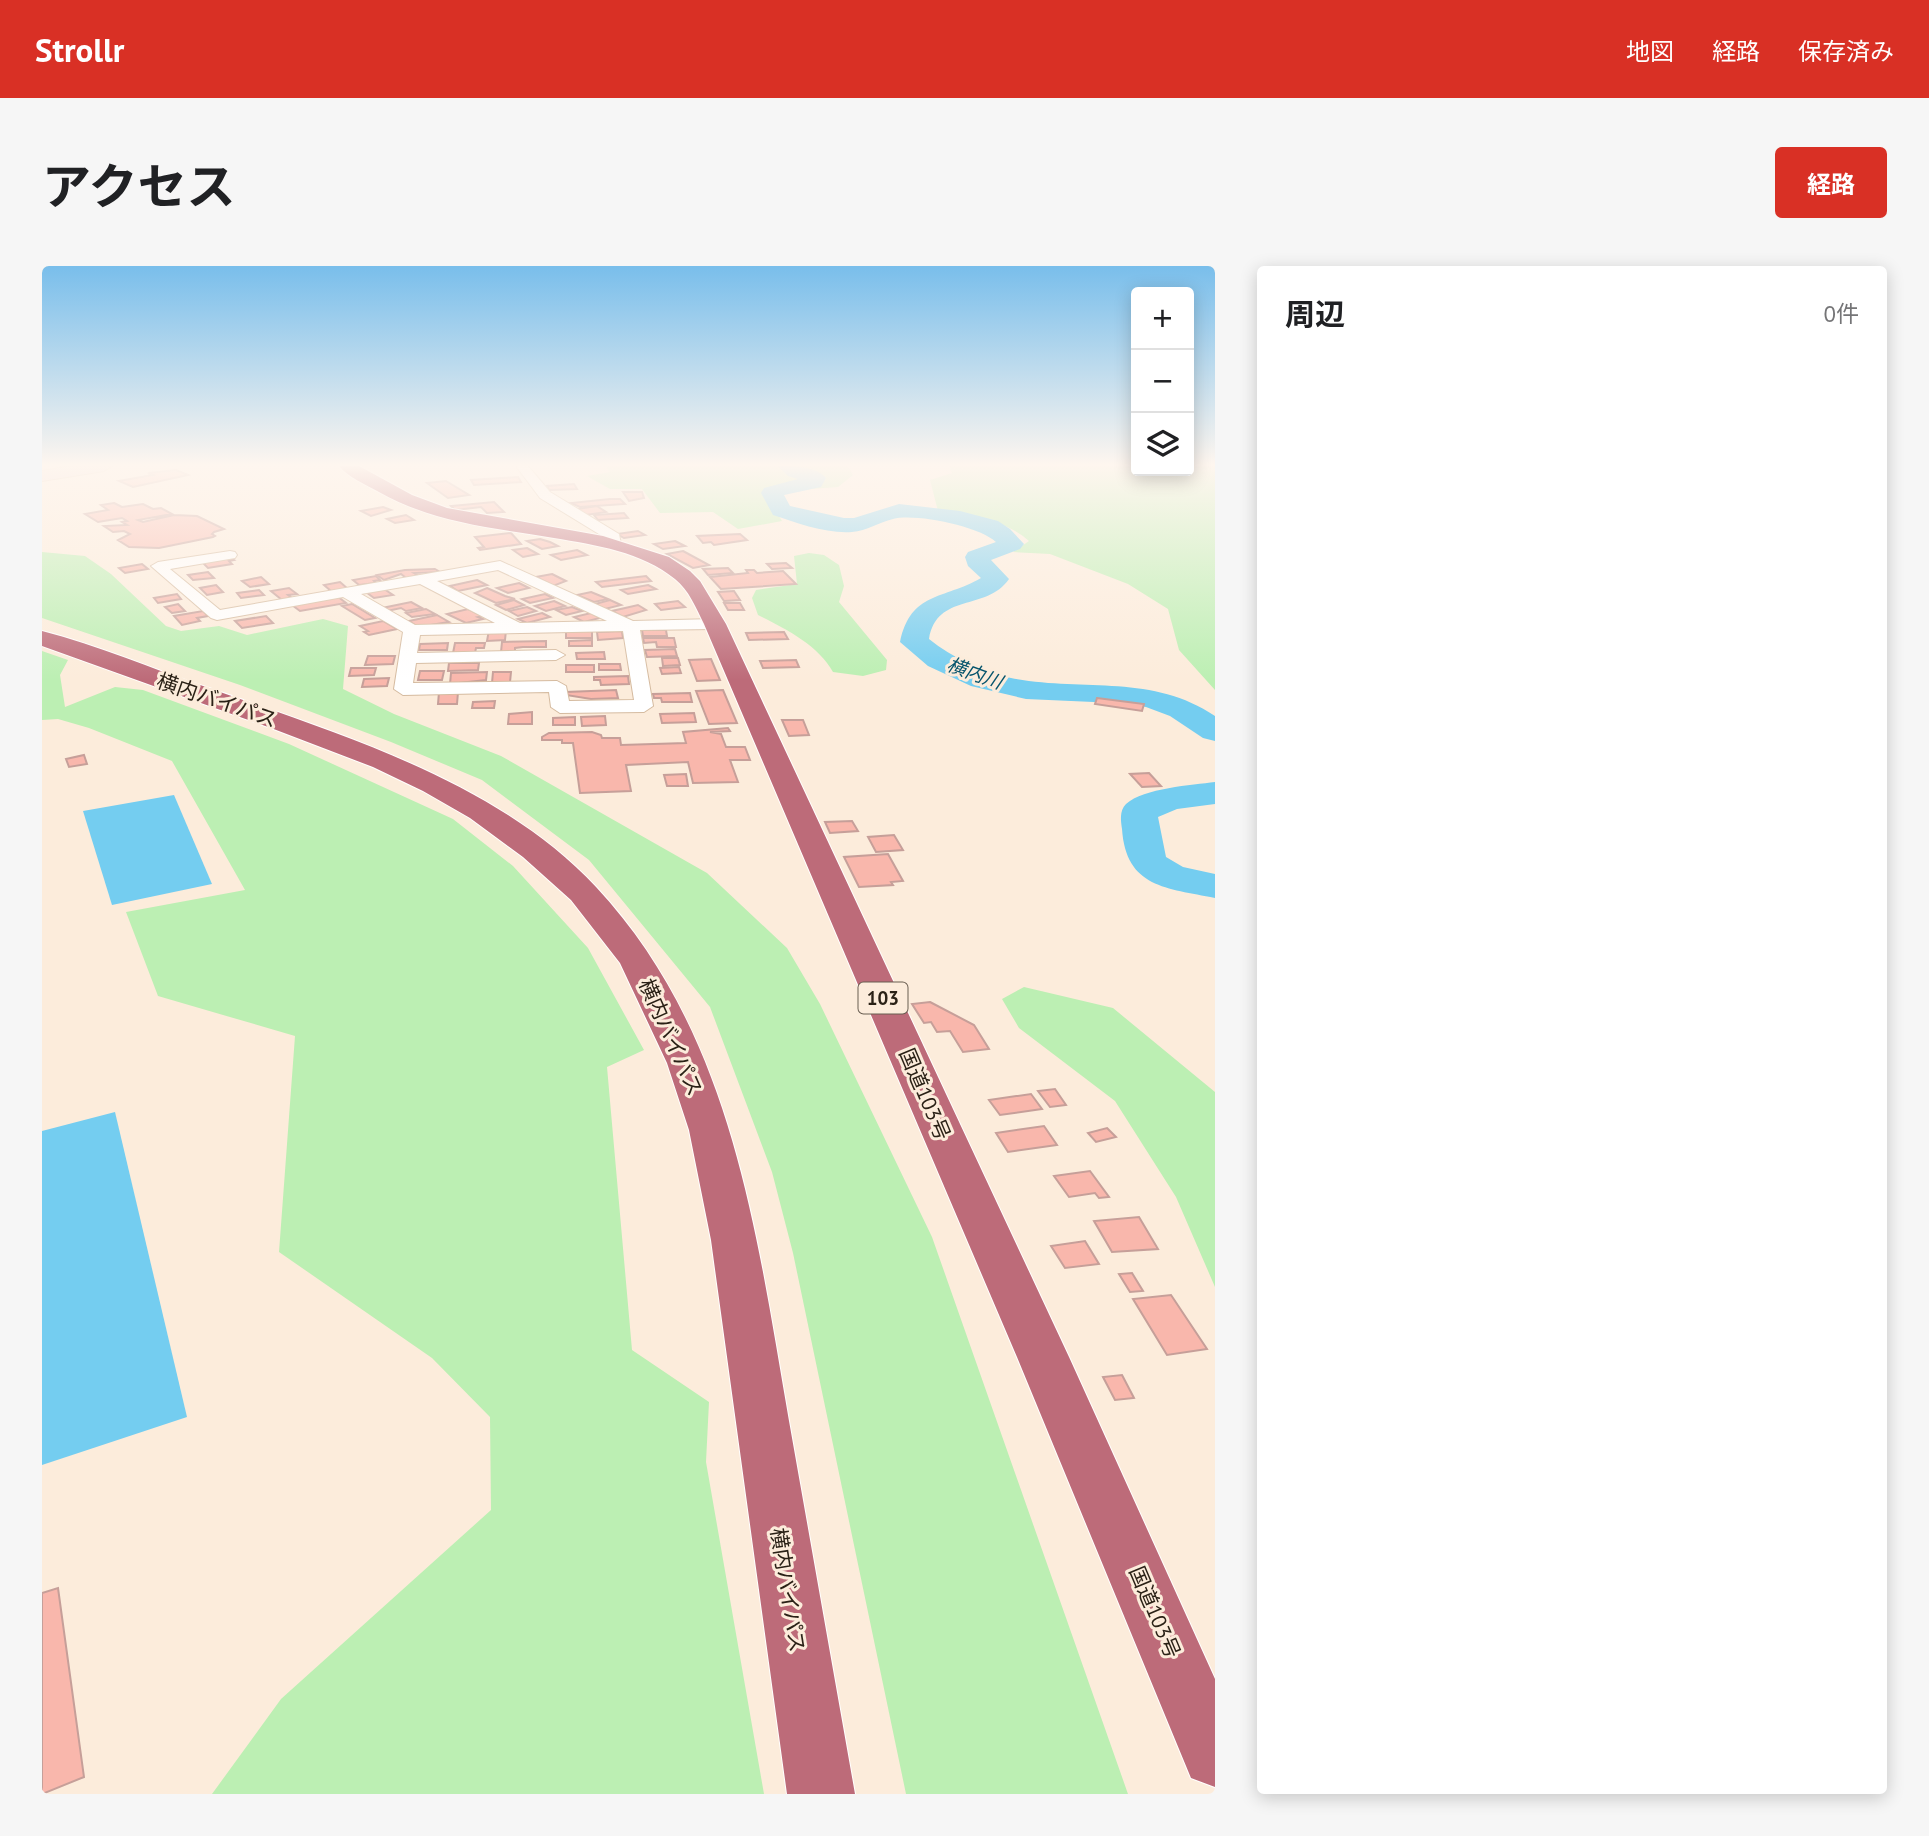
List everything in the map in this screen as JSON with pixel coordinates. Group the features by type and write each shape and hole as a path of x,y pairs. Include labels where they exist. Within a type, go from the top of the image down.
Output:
{"highway":[{"name":"国道103号","path":"577,537 614,544 652,557 685,577 715,624 1049,1370 1215,1754"},
{"name":"横内バイパス","path":"42,638 319,736 383,761 433,785 481,812 544,858 583,893 636,961 687,1063 710,1130 734,1240 821,1794"}],"street":[{"path":"614,537 614,544"},
{"path":"230,555 159,566 217,615 500,565 631,626"},
{"path":"422,579 517,628"},
{"path":"345,592 412,630 715,624"},
{"path":"556,627 560,707 644,706 631,626"},
{"path":"412,630 402,689 557,686"},
{"path":"407,657 556,655"}],"green space":[{"path":"1024,537 1215,537 1215,690 1179,650 1168,609 1128,584 1050,554 1013,552 1029,541"},
{"path":"42,552 85,556 111,574 166,626 181,631 219,626 247,635 323,619 348,626 343,689 394,714 501,756 707,873 787,948 820,1004 932,1237 1128,1794 906,1794 793,1253 772,1172 710,1007 589,860 482,780 391,742 240,685 42,618"},
{"path":"809,553 824,555 839,565 844,586 839,602 887,660 886,670 863,676 833,672 827,662 810,646 758,615 752,598 756,590 797,584 794,556"},
{"path":"42,651 68,660 60,675 65,707 115,687 143,690 289,744 453,819 513,866 588,948 644,1050 607,1067 632,1350 709,1402 706,1462 764,1794 212,1794 281,1699 491,1510 490,1417 432,1358 279,1252 295,1036 158,996 126,912 245,890 172,761 89,728 58,719 42,720"},
{"path":"1024,987 1113,1008 1215,1092 1215,1287 1176,1197 1115,1101 1019,1028 1002,999"}],"water":[{"path":"174,795 212,884 112,905 83,811"},
{"path":"115,1112 187,1417 42,1465 42,1131"}],"building":[{"path":"123,537 211,537 159,548 129,547 118,540"},
{"path":"475,537 515,537 521,544 480,550 478,548 484,547"},
{"path":"698,537 744,537 747,540 714,545 711,542 703,543"},
{"path":"540,539 558,546 542,549 527,541"},
{"path":"675,541 685,546 663,549 654,544"},
{"path":"527,548 538,554 523,557 513,550"},
{"path":"577,550 587,555 561,560 551,555"},
{"path":"683,551 709,565 693,568 667,554"},
{"path":"231,558 234,560 229,561 232,564 208,568 202,562"},
{"path":"786,563 792,568 772,569 767,564"},
{"path":"142,564 148,569 125,573 119,568"},
{"path":"728,568 733,573 708,575 703,569"},
{"path":"435,569 440,572 414,573 419,576 406,578 401,574 384,580 377,575 405,570"},
{"path":"746,570 754,570 757,573 783,571 796,584 721,589 710,577 748,573"},
{"path":"208,572 214,578 193,580 188,575"},
{"path":"552,574 566,581 553,586 536,577"},
{"path":"376,576 380,580 374,581 376,583 359,585 353,580"},
{"path":"646,576 651,581 602,587 596,582"},
{"path":"261,577 269,584 250,587 242,581"},
{"path":"477,580 487,585 458,591 450,586"},
{"path":"340,582 348,589 331,591 324,585"},
{"path":"519,583 529,588 508,593 497,588"},
{"path":"216,585 223,592 207,595 200,588"},
{"path":"648,585 656,589 628,594 621,590"},
{"path":"289,588 297,594 288,595 292,598 282,600 271,591"},
{"path":"487,588 515,599 496,603 475,593"},
{"path":"384,589 393,595 374,598 366,592"},
{"path":"259,590 264,595 241,598 237,593"},
{"path":"734,591 740,600 724,601 718,592"},
{"path":"591,592 608,599 594,602 577,595"},
{"path":"177,594 181,599 158,603 154,598"},
{"path":"545,594 553,598 530,603 522,599"},
{"path":"337,596 346,603 300,611 292,605"},
{"path":"514,600 524,605 506,610 496,605"},
{"path":"610,600 621,605 605,609 595,604"},
{"path":"554,601 565,606 546,611 535,606"},
{"path":"678,601 685,607 661,610 655,604"},
{"path":"411,602 422,608 387,611 382,608"},
{"path":"724,603 740,603 744,610 728,610"},
{"path":"178,604 185,611 172,613 165,607"},
{"path":"352,604 375,618 365,620 342,606"},
{"path":"638,605 646,610 623,617 612,611"},
{"path":"527,607 536,611 518,616 509,611"},
{"path":"572,607 582,611 566,615 556,610"},
{"path":"426,609 435,614 412,617 406,613"},
{"path":"468,609 483,616 478,617 483,619 466,623 447,614"},
{"path":"203,611 208,616 197,618 200,621 182,625 174,616"},
{"path":"542,613 550,617 527,623 518,619"},
{"path":"591,613 600,618 584,622 574,617"},
{"path":"437,615 449,622 418,627 409,621"},
{"path":"266,616 273,623 242,628 235,621"},
{"path":"383,621 397,629 369,635 364,632 368,631 360,626"},
{"path":"489,630 506,630 505,640 487,641"},
{"path":"642,630 666,630 667,636 643,636"},
{"path":"566,631 592,631 592,638 566,638"},
{"path":"622,631 623,638 598,640 597,632"},
{"path":"784,632 788,639 749,640 746,633"},
{"path":"643,638 674,638 676,647 657,647 656,642 644,643"},
{"path":"592,640 592,646 569,646 569,641"},
{"path":"546,641 546,647 523,647 515,648 515,652 501,652 502,642"},
{"path":"448,643 447,650 419,650 420,644"},
{"path":"455,643 485,643 484,648 476,648 475,653 453,653"},
{"path":"675,649 677,656 647,657 645,650"},
{"path":"604,652 605,659 577,659 576,653"},
{"path":"368,656 395,656 393,664 365,665"},
{"path":"662,658 678,658 680,665 663,666"},
{"path":"711,659 720,680 697,681 689,660"},
{"path":"796,660 799,667 763,668 760,661"},
{"path":"449,663 479,663 478,670 448,671"},
{"path":"599,664 620,664 621,670 599,670"},
{"path":"566,665 594,665 594,672 566,672"},
{"path":"679,667 681,673 662,674 660,668"},
{"path":"351,668 376,668 374,675 349,676"},
{"path":"420,671 444,671 442,680 418,680"},
{"path":"487,672 486,680 450,684 451,673"},
{"path":"493,672 511,672 510,682 492,683"},
{"path":"628,676 629,684 601,685 600,680 594,680 594,677"},
{"path":"389,678 387,686 362,687 364,679"},
{"path":"616,690 618,698 591,699 566,695 566,692"},
{"path":"723,690 737,723 709,724 696,691"},
{"path":"439,692 458,692 457,704 438,704"},
{"path":"690,693 692,702 662,702 661,698 654,698 653,694"},
{"path":"1097,698 1144,704 1142,711 1095,704"},
{"path":"495,701 494,708 472,708 473,702"},
{"path":"532,712 532,724 508,724 509,714"},
{"path":"694,713 696,722 662,723 660,714"},
{"path":"605,716 606,725 582,726 581,717"},
{"path":"575,717 575,725 553,725 553,718"},
{"path":"782,720 803,720 809,735 789,736"},
{"path":"728,728 730,731 710,732 721,734 726,747 745,747 750,760 730,760 738,782 693,783 688,762 626,765 631,791 580,793 573,743 542,740 542,737 549,733 592,732 602,738 620,738 621,745 686,743 683,732"},
{"path":"84,755 87,764 69,767 66,759"},
{"path":"1149,773 1161,786 1142,787 1130,774"},
{"path":"686,774 688,786 667,786 664,775"},
{"path":"852,821 858,831 830,833 825,822"},
{"path":"894,835 903,850 876,852 868,837"},
{"path":"888,854 903,881 891,882 893,885 859,887 844,857"},
{"path":"930,1002 974,1025 989,1049 963,1052 950,1031 937,1032 931,1022 924,1023 912,1004"},
{"path":"1055,1089 1066,1105 1050,1107 1038,1091"},
{"path":"1031,1094 1042,1109 1000,1115 989,1100"},
{"path":"1044,1126 1057,1145 1008,1152 996,1133"},
{"path":"1107,1128 1116,1137 1096,1142 1088,1133"},
{"path":"1090,1171 1109,1197 1099,1198 1095,1193 1069,1197 1054,1176"},
{"path":"1139,1217 1158,1249 1112,1252 1094,1221"},
{"path":"1085,1241 1099,1264 1065,1268 1051,1246"},
{"path":"1132,1273 1143,1291 1130,1292 1119,1274"},
{"path":"1171,1295 1207,1349 1167,1355 1133,1299"},
{"path":"1122,1375 1134,1398 1115,1400 1103,1377"},
{"path":"58,1588 84,1777 42,1794 42,1593"}],"waterway":[{"name":"横内川","path":"1005,537 1012,544 977,557 977,561 996,579 979,590 932,607 917,626 914,642 952,667 1011,688 1044,692 1134,695 1181,709 1215,731"},
{"name":"横内川","path":"1215,793 1166,801 1139,812 1144,850 1153,867 1178,878 1215,886"}]}
